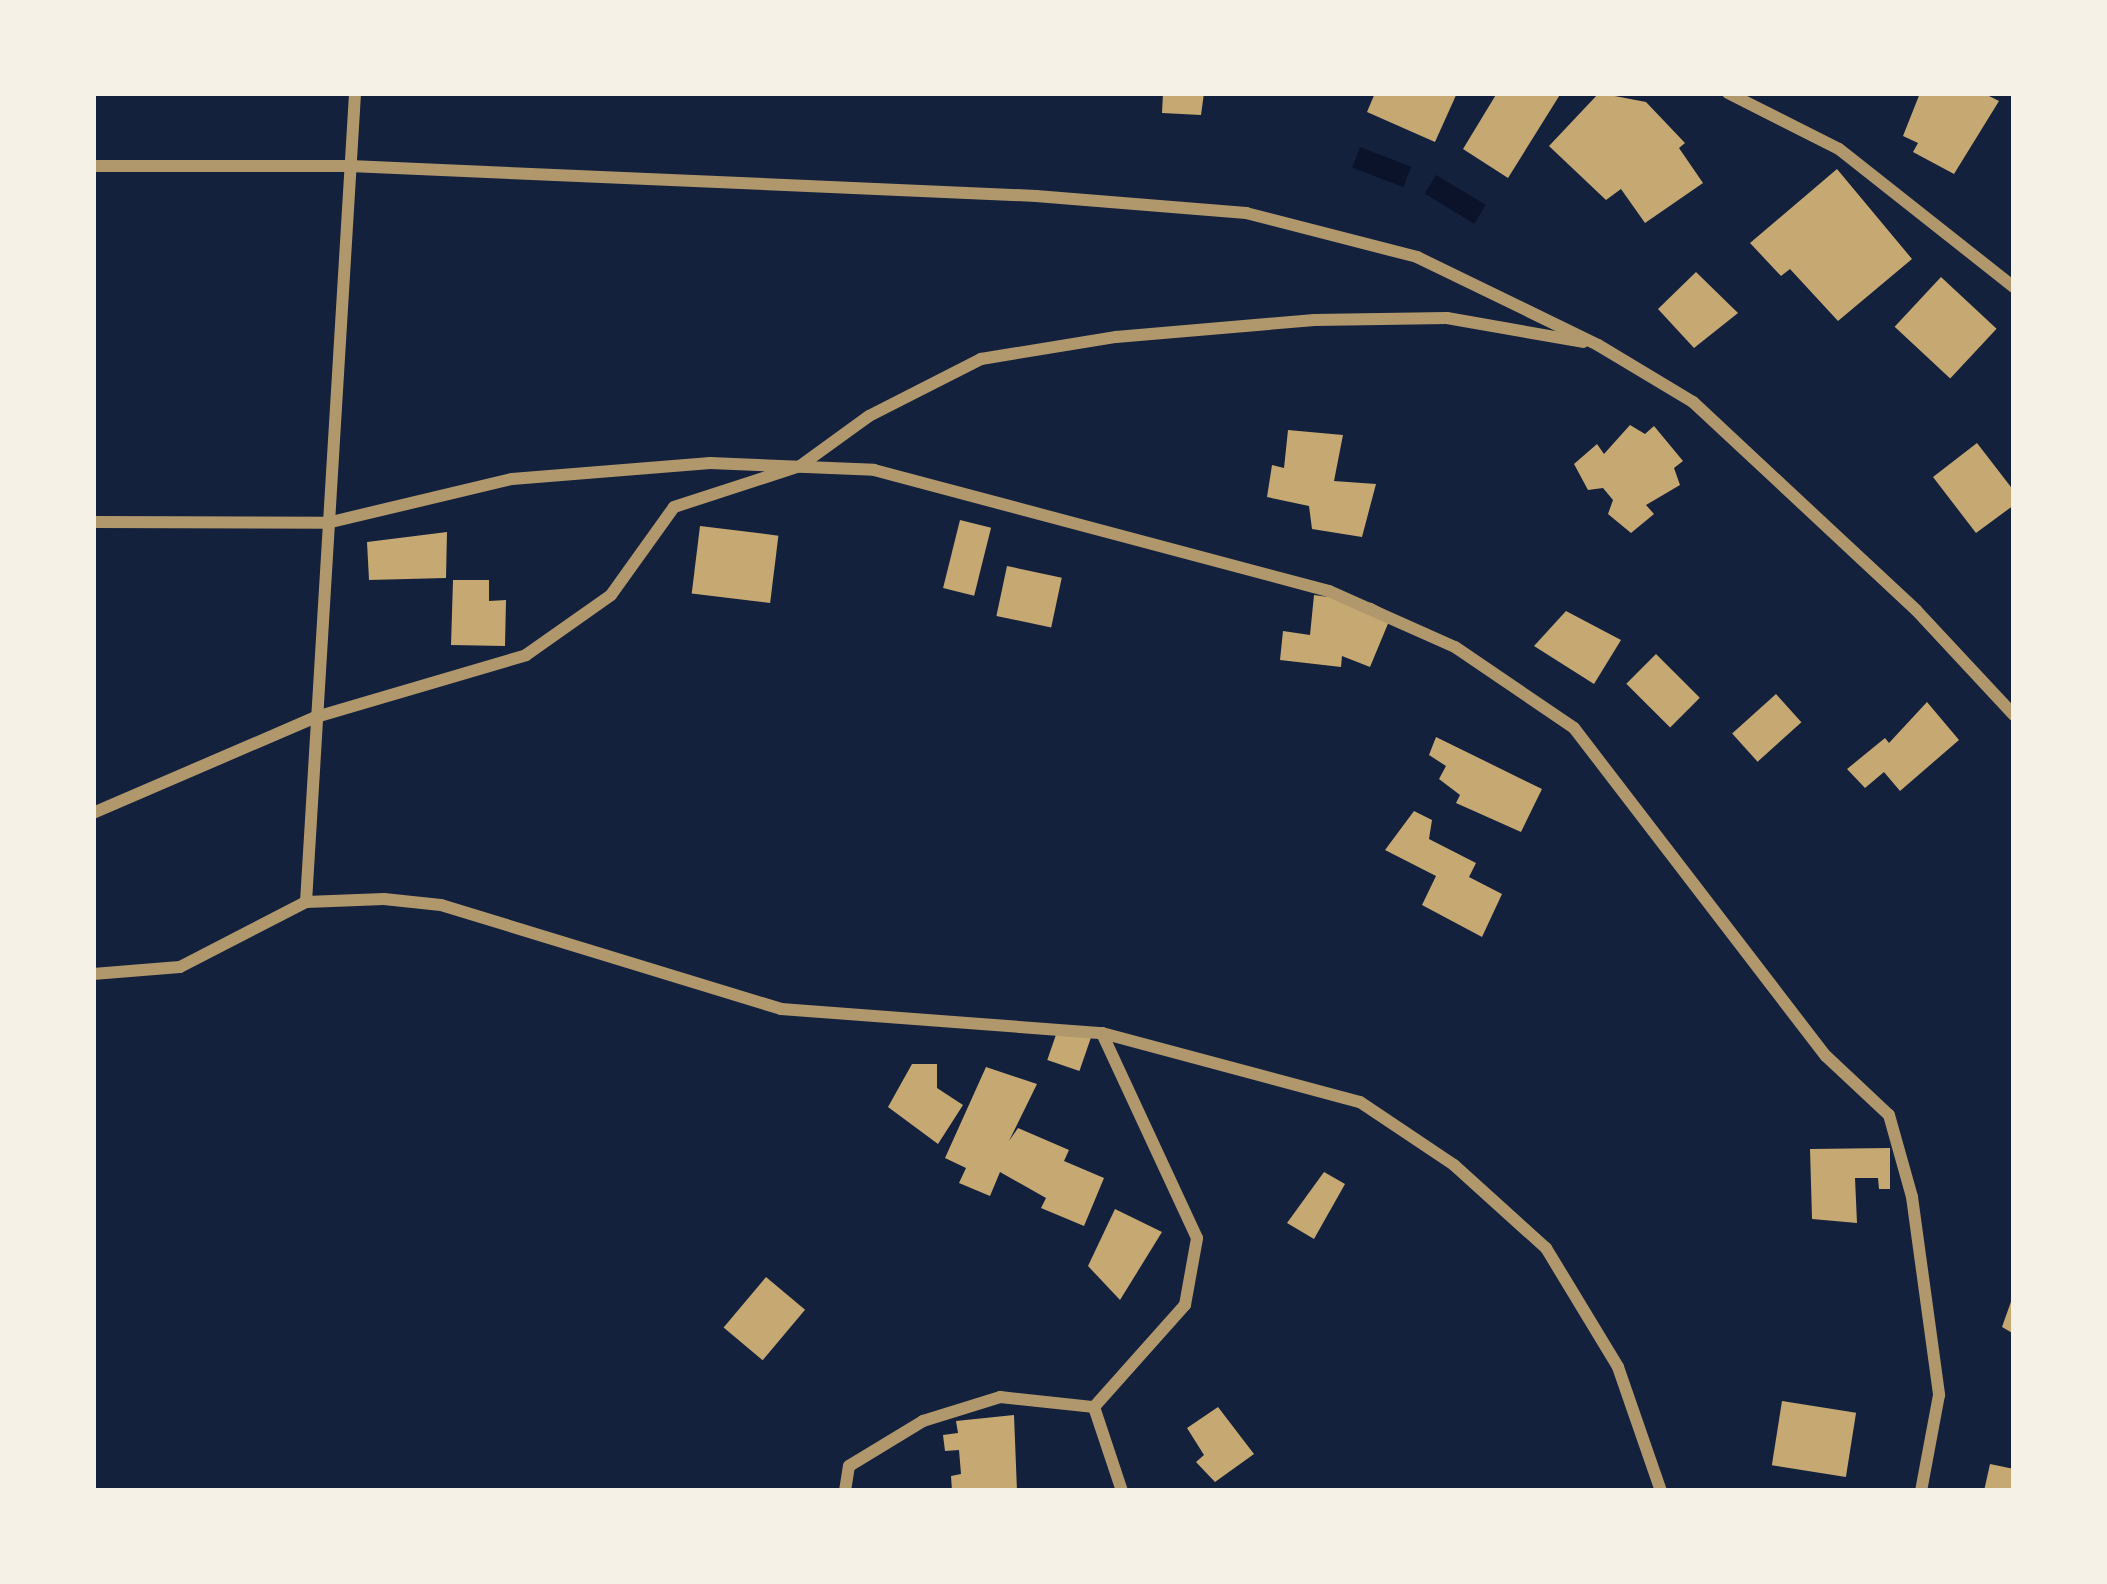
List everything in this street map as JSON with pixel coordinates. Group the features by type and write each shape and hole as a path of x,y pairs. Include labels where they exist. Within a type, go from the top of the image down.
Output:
{"street":[{"path":"306,902 355,93"},
{"path":"1728,93 1839,148 2014,287"},
{"path":"93,166 350,166 1246,213 1417,257 1598,345 1693,403 1916,610 2014,715"},
{"path":"93,814 316,717 526,655 611,595 674,507 800,466 869,416 982,359 1116,337 1447,318 1598,345"},
{"path":"93,522 327,523 512,479 710,463 874,470 1328,591 1455,647 1574,728 1826,1056 1889,1115 1912,1197 1939,1395 1921,1491"},
{"path":"93,974 180,967 306,902 441,904 781,1010 1102,1033 1360,1102 1454,1165 1546,1248 1618,1367 1661,1491"},
{"path":"1094,1407 1185,1305 1197,1238 1102,1033"},
{"path":"845,1491 849,1466 923,1421 1000,1397 1094,1407"},
{"path":"1094,1407 1122,1491"}],"water":[{"path":"1360,147 1411,167 1403,187 1352,168"},
{"path":"1436,175 1486,205 1474,224 1425,194"}],"building":[{"path":"1163,93 1204,93 1201,115 1162,113"},
{"path":"1375,93 1457,93 1435,142 1367,112"},
{"path":"1497,93 1561,93 1508,178 1463,149"},
{"path":"1599,93 1646,102 1685,143 1679,148 1703,183 1645,223 1621,189 1606,200 1549,146"},
{"path":"1920,93 1983,93 1999,101 1954,174 1913,152 1918,143 1903,136"},
{"path":"1837,169 1912,259 1838,321 1790,269 1781,276 1750,243"},
{"path":"1696,272 1738,313 1694,348 1658,309"},
{"path":"1941,277 1997,329 1950,379 1895,327"},
{"path":"1630,425 1645,434 1654,426 1683,461 1674,468 1680,485 1646,505 1654,514 1631,533 1608,514 1613,500 1603,488 1588,490 1574,464 1597,444 1604,454"},
{"path":"1288,430 1343,435 1334,481 1376,484 1362,537 1312,529 1309,506 1267,497 1272,465 1284,468"},
{"path":"1977,443 2014,491 2014,505 1976,533 1933,477"},
{"path":"960,520 991,528 974,596 943,588"},
{"path":"700,526 778,536 770,603 692,593"},
{"path":"447,532 446,578 369,580 367,542"},
{"path":"1007,566 1062,578 1051,628 996,616"},
{"path":"453,580 489,580 489,601 506,600 505,646 451,645"},
{"path":"1314,595 1372,603 1392,614 1370,667 1342,656 1341,667 1280,660 1283,631 1310,635"},
{"path":"1566,611 1621,640 1594,684 1534,646"},
{"path":"1656,654 1700,698 1670,728 1626,684"},
{"path":"1776,694 1801,722 1758,762 1732,733"},
{"path":"1927,702 1959,740 1900,791 1884,772 1865,788 1847,769 1885,738 1889,743"},
{"path":"1436,737 1542,789 1521,832 1456,803 1460,795 1439,779 1446,766 1429,755"},
{"path":"1414,811 1432,820 1429,839 1476,863 1469,877 1502,894 1482,937 1422,905 1436,876 1385,850"},
{"path":"1059,1026 1091,1037 1079,1071 1047,1060"},
{"path":"912,1064 937,1064 937,1088 963,1105 938,1144 888,1107"},
{"path":"986,1067 1037,1084 1009,1141 1018,1128 1069,1150 1064,1161 1104,1178 1084,1226 1041,1208 1046,1198 1000,1172 990,1196 959,1183 966,1168 945,1158"},
{"path":"1890,1148 1890,1189 1879,1189 1878,1178 1855,1178 1857,1223 1812,1219 1810,1149"},
{"path":"1324,1172 1345,1184 1314,1239 1287,1223"},
{"path":"1115,1209 1162,1232 1120,1300 1088,1266"},
{"path":"766,1277 805,1310 763,1360 724,1328"},
{"path":"2014,1296 2014,1334 2002,1327"},
{"path":"1782,1401 1856,1413 1846,1477 1772,1465"},
{"path":"1218,1407 1254,1454 1215,1482 1196,1462 1204,1455 1187,1428"},
{"path":"1014,1415 1017,1491 952,1491 951,1476 961,1474 959,1450 945,1451 943,1435 958,1433 956,1421"},
{"path":"1990,1464 2014,1469 2014,1491 1984,1491"}]}
